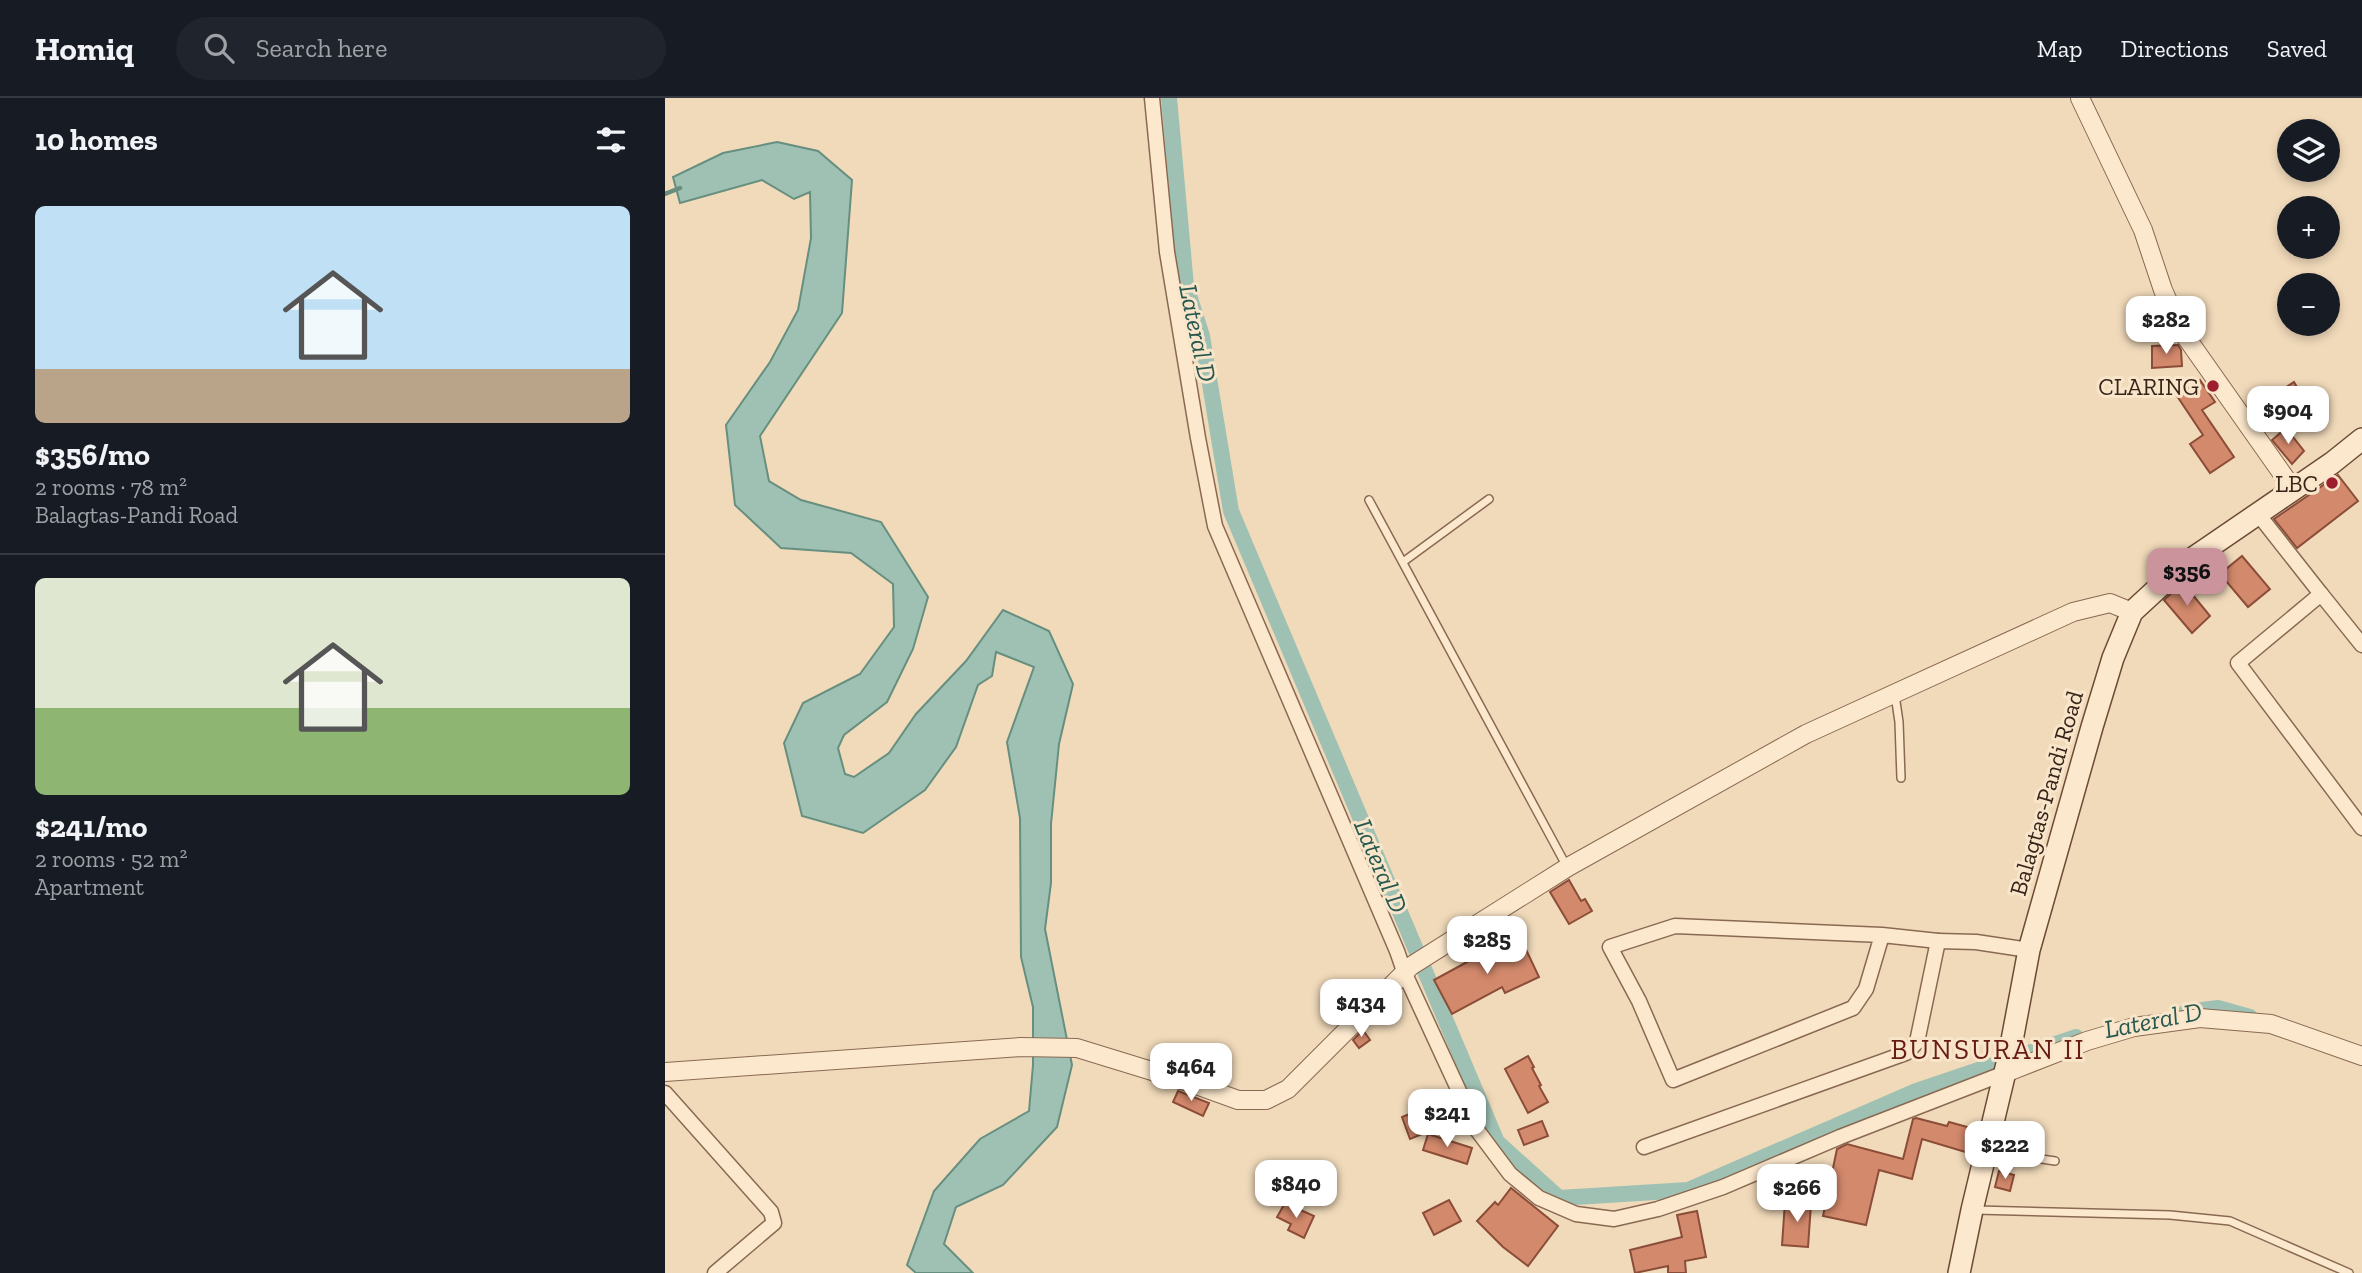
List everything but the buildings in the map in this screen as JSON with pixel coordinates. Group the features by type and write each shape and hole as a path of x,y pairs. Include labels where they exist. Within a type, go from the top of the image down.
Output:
{"main road":[{"name":"Balagtas-Pandi Road","path":"1959,1273 2007,1063 2029,950 2113,658 2132,612 2183,565 2362,439"}],"street":[{"path":"1152,98 1167,252 1198,438 1216,526 1397,951 1414,966 1477,1130 1510,1174 1539,1198 1576,1214 1614,1219 1658,1209 1723,1187 1889,1117 2007,1063 2134,1027 2200,1018 2271,1024 2362,1055"},
{"path":"2080,98 2143,230 2163,290 2181,330 2294,489"},
{"path":"2258,514 2362,645"},
{"path":"2321,594 2238,663 2362,828"},
{"path":"665,1072 1021,1047 1077,1048 1238,1100 1266,1100 1288,1088 1414,966 1568,867 1806,734 2073,612 2110,603 2132,612"},
{"path":"1882,935 1866,989 1853,1008 1674,1080 1639,1001 1610,947 1675,926 1882,935 1976,942 2029,950"},
{"path":"1644,1147 1906,1053 1917,1042 1938,941"},
{"path":"665,1093 775,1219 774,1223 715,1273"}],"lane":[{"path":"1403,562 1489,499"},
{"path":"1369,500 1568,867"},
{"path":"1895,694 1901,778"},
{"path":"1986,1150 2055,1161"},
{"path":"1972,1210 2170,1215 2230,1221 2349,1273"}],"shaded area":[{"path":"777,142 818,151 852,180 842,313 760,436 769,481 801,500 881,522 928,597 913,649 887,702 844,735 838,748 845,774 854,777 889,753 916,714 966,661 1003,610 1049,631 1073,684 1059,744 1051,824 1051,883 1045,929 1072,1065 1057,1127 1003,1185 956,1207 944,1244 973,1273 916,1273 907,1265 934,1191 980,1139 1029,1111 1033,1065 1033,1007 1021,957 1020,818 1007,742 1034,667 996,652 992,676 978,685 956,747 925,790 863,833 802,816 784,743 803,703 860,674 894,627 893,584 851,553 781,548 735,505 726,425 770,362 798,310 811,238 810,192 794,199 762,180 680,203 673,177 723,153"}],"waterway":[{"name":"Lateral D","path":"1169,98 1186,286 1202,336 1231,511 1497,1142 1559,1198 1688,1190 1916,1091 2076,1037"},
{"path":"665,194 680,188"},
{"name":"Lateral D","path":"2186,1012 2218,1008 2250,1017"}],"place":[{"name":"CLARING","path":"2213,386"},
{"name":"LBC","path":"2332,483"}],"district":[{"name":"BUNSURAN II","path":"1988,1049"}]}
